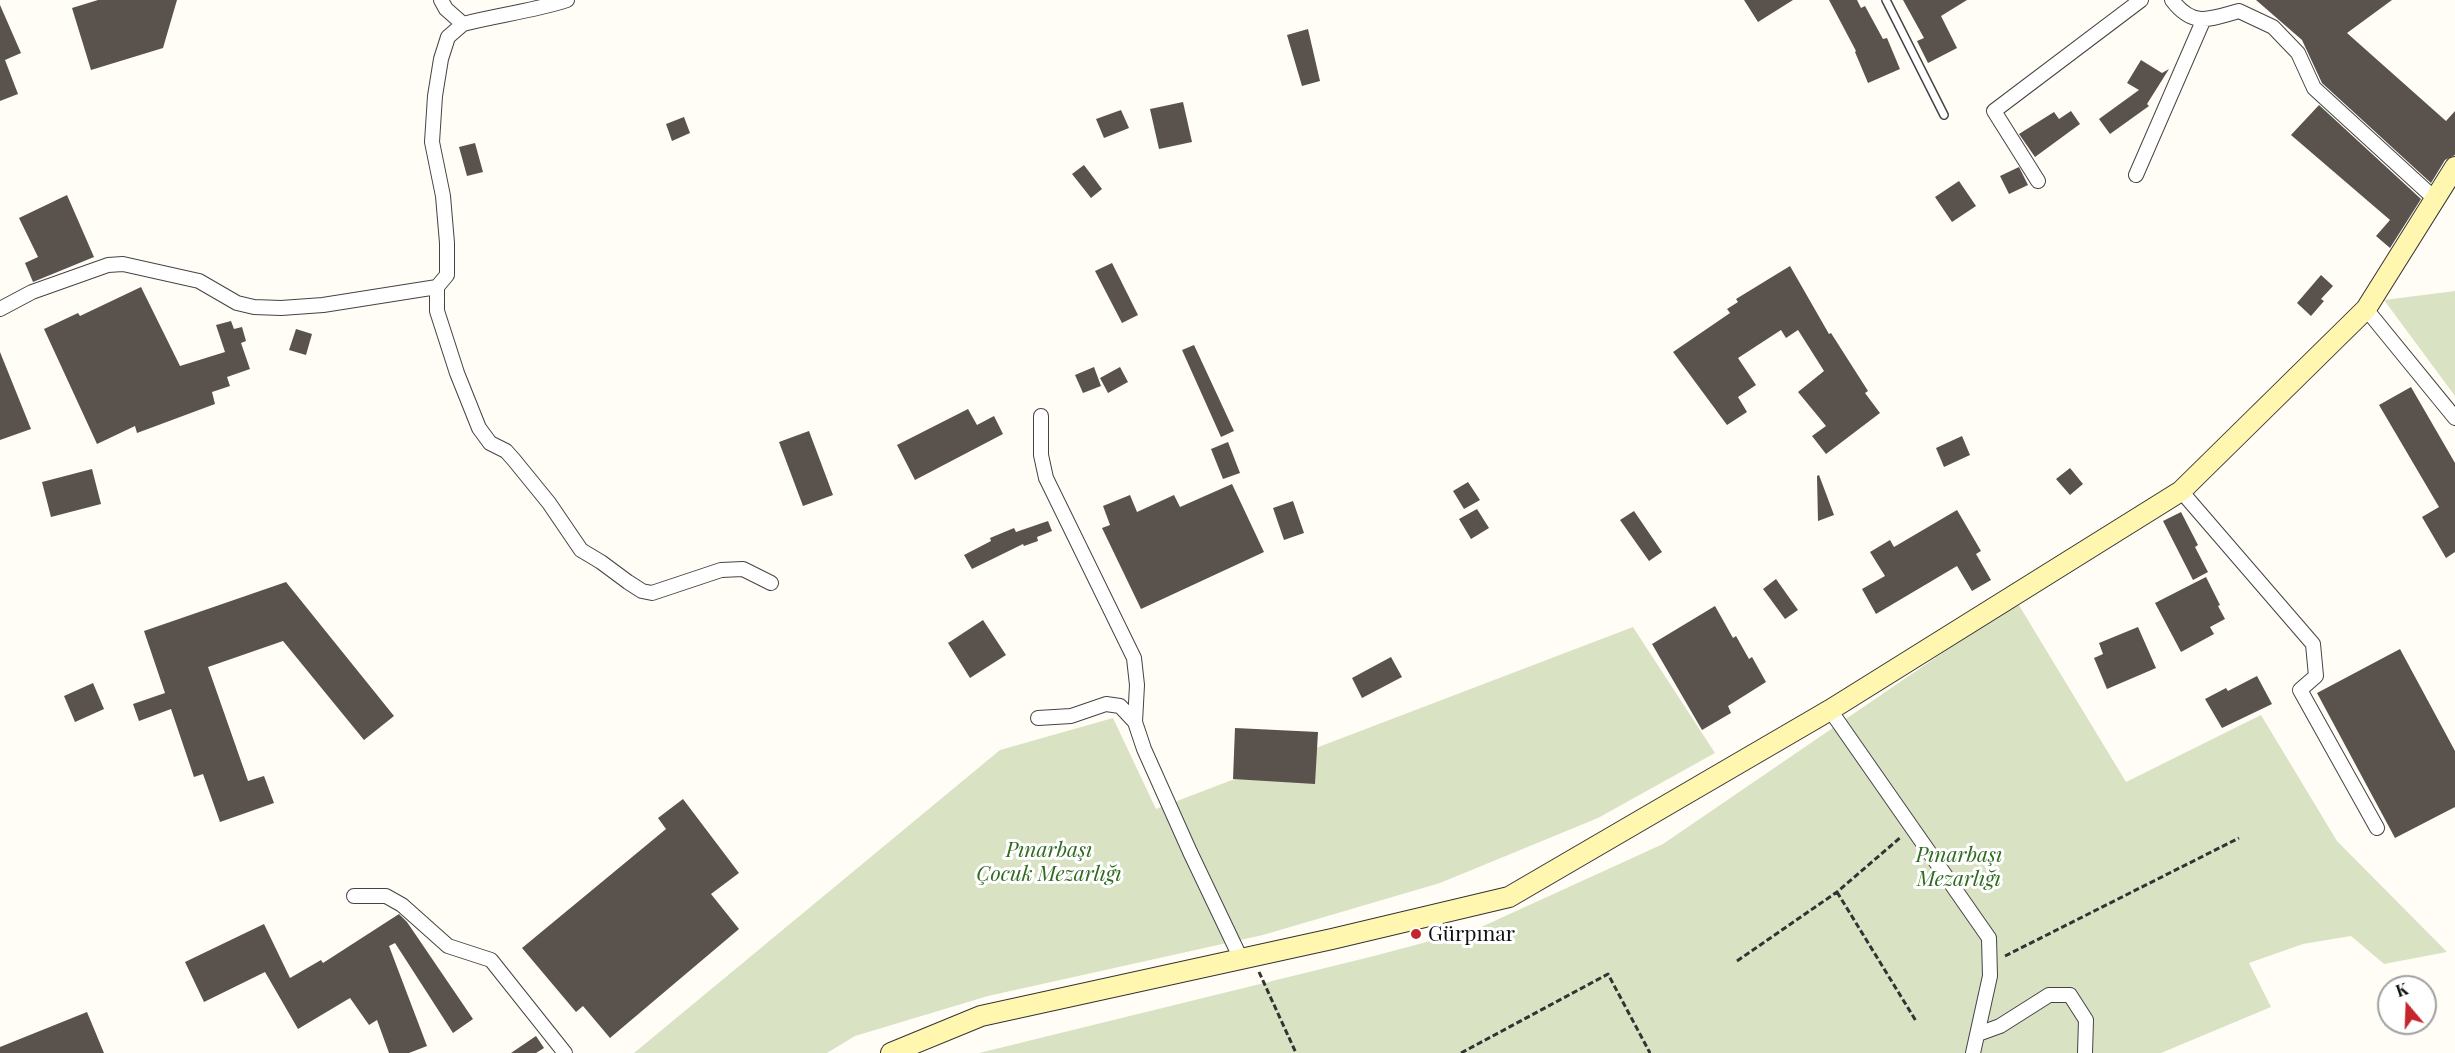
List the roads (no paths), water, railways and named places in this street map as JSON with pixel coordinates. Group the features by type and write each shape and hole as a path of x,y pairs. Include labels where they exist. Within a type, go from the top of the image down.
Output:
{"main road":[{"path":"891,1053 981,1016 1247,958 1509,897 1830,710 2181,491 2366,309 2455,167"}],"street":[{"path":"441,0 446,9 463,24"},
{"path":"567,0 547,7 496,15 463,24 448,38 441,59 435,96 432,142 443,196 447,275 437,287 437,311 457,374 479,428 490,443 506,451 514,460 549,503 581,550 628,582 642,591 652,593 721,570 743,569 771,583"},
{"path":"2038,181 1994,111 2141,0"},
{"path":"2172,0 2181,11 2203,21 2239,11 2272,27 2298,53 2314,88 2434,198"},
{"path":"2136,175 2203,21"},
{"path":"0,309 32,292 108,265 123,264 199,281 237,303 254,307 282,308 323,305 437,287"},
{"path":"2366,309 2455,418"},
{"path":"1041,416 1041,455 1046,478 1134,658 1137,685 1135,722 1144,749 1185,842 1247,958"},
{"path":"2181,491 2313,644 2316,676 2300,690 2377,828"},
{"path":"1038,718 1071,716 1106,704 1120,706 1135,722"},
{"path":"1830,710 1989,938 1990,976 1973,1053"},
{"path":"354,896 386,896 402,905 448,946 491,960 565,1053"},
{"path":"1978,1034 2000,1026 2049,995 2070,995 2086,1020 2085,1053"}],"lane":[{"path":"1886,0 1944,115"}],"place":[{"name":"Gürpınar","path":"1416,934"}],"park label":[{"name":"Pınarbaşı Çocuk Mezarlığı","path":"1049,862"},
{"name":"Pınarbaşı Mezarlığı","path":"1959,867"}]}
